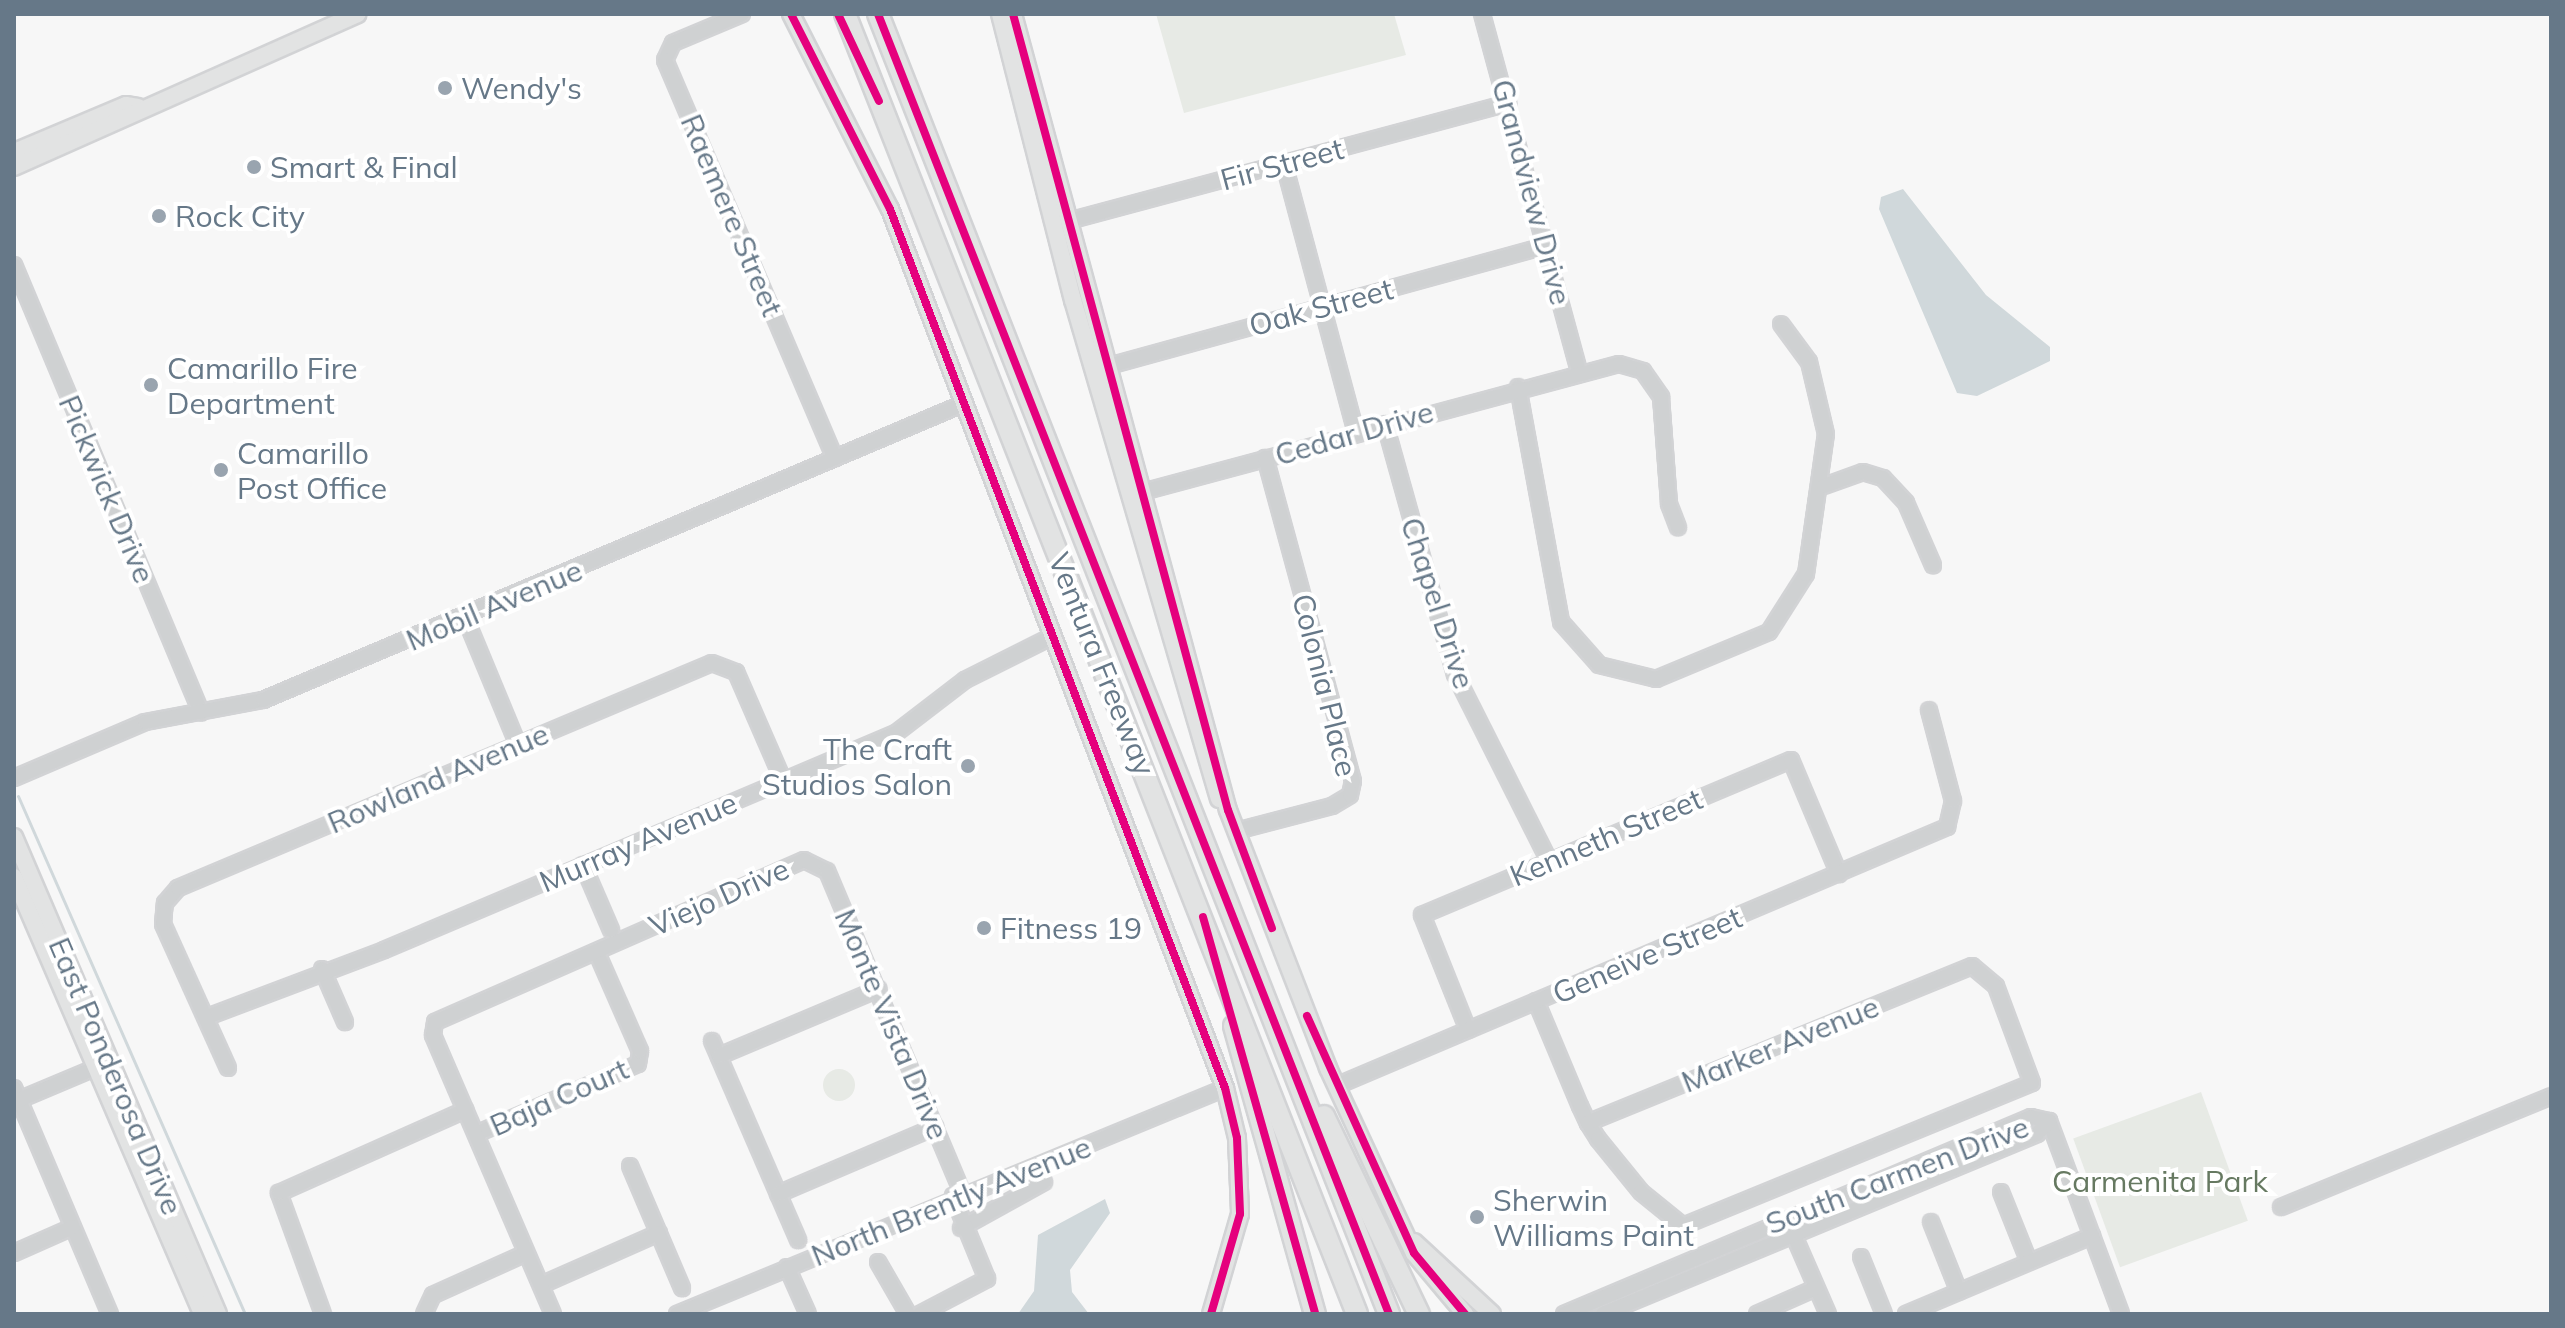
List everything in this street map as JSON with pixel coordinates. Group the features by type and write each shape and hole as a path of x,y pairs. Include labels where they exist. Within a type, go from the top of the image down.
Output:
{"highway":[{"path":"838,14 859,51"},
{"name":"Ventura Freeway","path":"845,14 1357,1314"},
{"name":"Ventura Freeway","path":"878,14 1389,1314"},
{"path":"1218,956 1315,1314"},
{"path":"1282,1037 1419,1314"}],"main road":[{"path":"14,167 138,107 357,14"},
{"path":"791,14 877,178 1225,1088 1237,1138 1240,1216 1211,1314"},
{"path":"1000,14 1063,223"},
{"path":"1013,14 1100,368 1228,810 1336,1086 1412,1240 1423,1271 1465,1314"},
{"path":"14,152 126,105 138,107"},
{"name":"East Ponderosa Drive","path":"14,837 218,1314"},
{"name":"East Ponderosa Drive","path":"14,877 202,1314"},
{"path":"1412,1240 1492,1314"}],"street":[{"name":"Raemere Street","path":"742,14 673,43 665,60 835,458"},
{"name":"Grandview Drive","path":"1482,14 1548,245 1579,370"},
{"name":"Fir Street","path":"1063,223 1508,103"},
{"path":"1284,164 1356,432"},
{"name":"Oak Street","path":"1100,368 1548,245"},
{"name":"Pickwick Drive","path":"14,265 201,712"},
{"path":"1518,387 1557,612 1577,647 1617,674 1672,674 1777,625 1806,574 1824,486 1820,394 1781,324"},
{"name":"Cedar Drive","path":"1135,494 1579,370 1619,364 1654,382 1664,407 1669,504 1678,527"},
{"name":"Mobil Avenue","path":"14,778 126,729 263,700 965,403"},
{"name":"Chapel Drive","path":"1385,424 1455,674 1549,861"},
{"name":"Colonia Place","path":"1236,831 1332,806 1350,795 1353,781 1265,458"},
{"path":"1824,486 1863,472 1883,478 1906,503 1933,565"},
{"path":"465,617 518,745"},
{"name":"Murray Avenue","path":"207,1017 322,969 384,950 896,733 965,680 1053,636"},
{"name":"Rowland Avenue","path":"207,1017 163,909 178,888 518,745 724,663 740,678 783,780"},
{"name":"Geneive Street","path":"1336,1086 1927,838 1952,817 1929,710"},
{"name":"Kenneth Street","path":"1468,1030 1422,915 1549,861 1791,760 1839,874"},
{"name":"Viejo Drive","path":"597,953 815,860"},
{"name":"Monte Vista Drive","path":"815,860 827,871 935,1127 957,1194 961,1228 987,1279 920,1314"},
{"path":"583,865 611,930"},
{"path":"553,1314 433,1035 445,1014 597,953"},
{"name":"Baja Court","path":"476,1134 638,1064 640,1051 597,953"},
{"name":"Marker Avenue","path":"1972,966 1996,986 2032,1083 1683,1226 1641,1192 1588,1123 1972,966"},
{"path":"322,969 345,1022"},
{"path":"719,1056 878,989"},
{"path":"1536,1001 1588,1123"},
{"path":"207,1017 228,1068"},
{"path":"712,1041 798,1240"},
{"path":"95,1068 16,1096 110,1314"},
{"name":"North Brently Avenue","path":"684,1313 957,1194 1225,1088"},
{"path":"2281,1207 2551,1096"},
{"path":"323,1314 279,1193 465,1110"},
{"name":"South Carmen Drive","path":"1564,1314 1786,1217 2031,1117 2049,1121"},
{"path":"2049,1121 2121,1314"},
{"name":"South Carmen Drive","path":"1603,1314 2037,1134 2049,1121"},
{"path":"778,1194 935,1127"},
{"path":"630,1166 682,1288"},
{"path":"961,1228 1044,1182"},
{"path":"2001,1192 2029,1262"},
{"path":"1786,1217 1828,1314"},
{"path":"1931,1222 1959,1292"},
{"path":"14,1253 73,1227"},
{"path":"541,1285 659,1233"},
{"path":"1906,1314 2092,1236"},
{"path":"424,1314 433,1295 526,1253"},
{"path":"1861,1257 1884,1314"},
{"path":"878,1262 908,1314"},
{"path":"787,1267 808,1314"},
{"path":"1757,1314 1816,1288"}],"green space":[{"path":"1156,14 1394,14 1406,55 1184,113"},
{"path":"839,1069 850,1074 855,1085 850,1096 839,1101 828,1096 823,1085 828,1074"},
{"name":"Carmenita Park","path":"2201,1092 2248,1221 2120,1267 2073,1139"}],"shaded area":[{"path":"1903,189 1986,295 2050,347 2050,361 1977,396 1957,393 1879,209 1881,197"},
{"path":"1105,1199 1110,1213 1070,1270 1072,1292 1089,1314 1018,1314 1034,1291 1038,1235"}],"waterway":[{"path":"18,796 245,1314"}],"transit line":[{"path":"791,14 890,209 1225,1088 1237,1138 1240,1214 1211,1314"},
{"path":"838,14 879,101"},
{"path":"878,14 1389,1314"},
{"path":"1013,14 1228,810 1272,928"},
{"path":"1203,917 1315,1314"},
{"path":"1307,1016 1414,1253 1465,1314"}],"place":[{"name":"Wendy's","path":"445,88"},
{"name":"Smart & Final","path":"254,167"},
{"name":"Rock City","path":"159,216"},
{"name":"Camarillo Fire Department","path":"151,385"},
{"name":"Camarillo Post Office","path":"221,470"},
{"name":"The Craft Studios Salon","path":"968,766"},
{"name":"Fitness 19","path":"984,928"},
{"name":"Sherwin Williams Paint","path":"1477,1217"}]}
